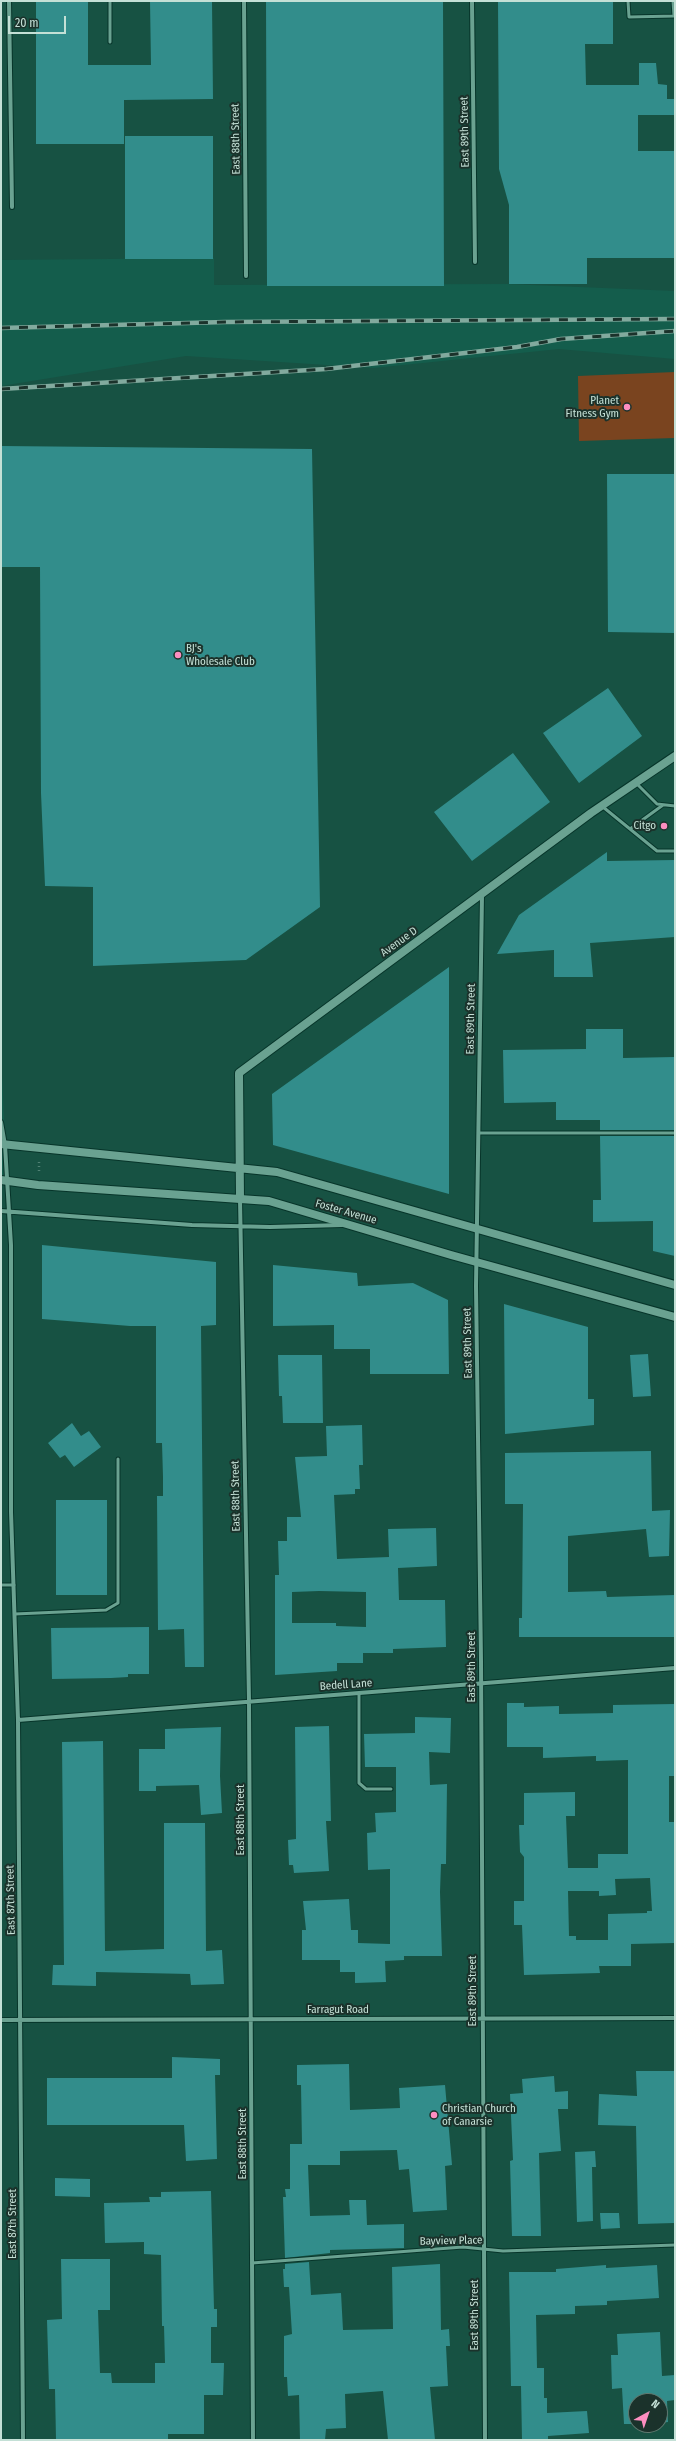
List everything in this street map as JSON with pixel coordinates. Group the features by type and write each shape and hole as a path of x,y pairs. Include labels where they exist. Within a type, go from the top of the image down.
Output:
{"main road":[{"name":"Avenue D","path":"240,1199 238,1167 239,1073 602,806 675,756"},
{"name":"Foster Avenue","path":"2,1144 277,1172 478,1227 675,1285"},
{"name":"Foster Avenue","path":"4,1180 38,1185 269,1201 476,1261 675,1316"}],"street":[{"path":"9,1 12,207"},
{"name":"East 88th Street","path":"244,1 246,276"},
{"name":"East 89th Street","path":"472,1 475,262"},
{"name":"East 89th Street","path":"482,894 478,1227 476,1261 481,1684 485,2440"},
{"name":"East 87th Street","path":"1,1122 4,1180 10,1211 11,1512 18,1720 23,2440"},
{"name":"East 88th Street","path":"240,1199 249,1701 253,2440"},
{"path":"1,1211 240,1227 352,1225"},
{"name":"Bedell Lane","path":"18,1720 675,1668"},
{"name":"Farragut Road","path":"1,2020 675,2018"}],"lane":[{"path":"110,1 110,42"},
{"path":"628,1 629,17 674,16 673,1"},
{"path":"635,783 657,804 675,806"},
{"path":"630,829 663,805"},
{"path":"602,806 657,851 675,851"},
{"path":"479,1133 675,1133"},
{"path":"15,1614 106,1610 118,1603 118,1459"},
{"path":"1,1585 14,1585"},
{"path":"360,1693 359,1783 366,1789 392,1789"},
{"name":"Bayview Place","path":"252,2262 463,2247 503,2251 675,2245"}],"path":[{"path":"39,1156 39,1171"}],"shaded area":[{"path":"214,258 214,285 507,284 675,291 675,359 559,349 374,368 186,356 1,386 1,260"},
{"name":"Planet Fitness Gym","path":"675,372 675,438 579,441 578,376"},
{"path":"1,1054 7,1179 1,1180"}],"building":[{"path":"36,1 88,1 88,65 151,65 150,1 212,1 213,99 124,100 124,144 36,144"},
{"path":"266,1 443,1 444,286 267,286"},
{"path":"498,1 613,1 613,44 585,44 586,85 639,85 639,63 656,63 658,84 667,85 667,99 675,99 675,115 638,115 638,151 675,151 675,258 587,258 587,284 509,284 509,205 499,169"},
{"path":"125,136 213,136 213,259 125,259"},
{"name":"BJ's Wholesale Club","path":"1,446 312,449 320,907 246,960 93,966 93,887 45,886 41,793 40,567 1,567"},
{"path":"607,474 675,474 675,633 608,632"},
{"path":"608,688 642,736 579,783 543,733"},
{"path":"513,753 550,802 472,861 434,812"},
{"path":"607,852 607,861 675,860 675,937 590,943 593,977 554,977 554,950 497,954 519,915"},
{"path":"449,967 449,1194 273,1145 272,1094"},
{"path":"586,1029 623,1029 623,1058 675,1057 675,1130 600,1130 600,1120 556,1120 556,1102 504,1103 503,1050 586,1049"},
{"path":"600,1136 675,1136 675,1256 653,1251 653,1221 593,1222 593,1200 601,1200"},
{"path":"42,1245 216,1262 216,1325 201,1326 204,1667 185,1667 184,1629 158,1630 157,1496 163,1496 163,1477 162,1443 156,1443 156,1326 130,1326 42,1319"},
{"path":"273,1265 357,1273 358,1286 413,1283 448,1300 449,1374 370,1374 370,1349 334,1349 334,1325 273,1326"},
{"path":"504,1304 588,1327 588,1399 594,1399 594,1425 505,1434"},
{"path":"648,1354 651,1396 633,1397 630,1355"},
{"path":"278,1355 322,1355 323,1423 283,1423 282,1396 279,1396"},
{"path":"72,1423 81,1436 89,1431 101,1447 74,1467 65,1455 60,1458 48,1443"},
{"path":"362,1425 363,1465 359,1465 360,1489 355,1489 355,1494 334,1495 337,1559 389,1557 388,1529 436,1528 437,1566 398,1568 399,1600 445,1600 446,1647 393,1649 393,1653 363,1653 363,1663 337,1663 337,1671 275,1675 275,1575 279,1575 278,1541 287,1541 287,1517 301,1517 295,1457 327,1456 326,1426","holes":["292,1592 366,1592 366,1627 336,1626 336,1623 292,1623"]},
{"path":"651,1451 652,1511 670,1510 669,1556 649,1557 646,1529 568,1536 568,1592 606,1591 607,1597 675,1595 675,1637 519,1637 519,1618 522,1618 523,1504 505,1504 505,1453"},
{"path":"56,1500 107,1500 107,1595 56,1595"},
{"path":"149,1627 149,1674 128,1674 128,1677 111,1678 52,1679 51,1628"},
{"path":"507,1703 524,1703 524,1707 559,1706 559,1714 613,1713 613,1705 675,1704 675,1768 674,1776 669,1776 669,1822 675,1822 675,1943 631,1944 631,1966 599,1966 600,1973 524,1975 522,1925 514,1925 514,1901 524,1901 524,1857 520,1852 519,1825 524,1825 524,1793 575,1792 575,1816 566,1816 568,1868 598,1868 598,1854 628,1854 628,1760 596,1761 596,1756 543,1758 543,1747 507,1747","holes":["650,1878 652,1911 647,1911 647,1913 608,1914 608,1940 576,1940 576,1936 569,1936 568,1891 599,1891 599,1896 616,1895 615,1879"]},
{"path":"415,1717 451,1718 450,1753 429,1752 430,1785 447,1784 446,1864 441,1864 440,1892 442,1956 404,1956 404,1960 385,1961 386,1982 355,1983 355,1972 340,1972 340,1960 302,1960 302,1930 306,1930 303,1901 349,1899 351,1930 358,1930 358,1943 390,1944 390,1869 368,1870 367,1833 376,1832 375,1813 396,1812 396,1767 365,1767 364,1734 415,1733"},
{"path":"329,1726 331,1821 326,1821 329,1871 294,1873 293,1865 289,1865 288,1840 296,1839 295,1727"},
{"path":"221,1727 220,1776 222,1813 201,1815 199,1785 156,1786 156,1791 139,1791 139,1749 165,1749 165,1729"},
{"path":"103,1741 105,1951 164,1949 164,1823 205,1823 206,1951 222,1950 224,1984 191,1985 190,1974 96,1972 96,1986 52,1985 53,1965 64,1965 62,1742"},
{"path":"172,2057 220,2059 220,2075 215,2075 217,2159 186,2161 184,2125 47,2125 47,2078 172,2078"},
{"path":"349,2064 350,2110 400,2108 399,2088 445,2085 452,2165 445,2166 447,2210 413,2212 409,2169 399,2170 397,2150 340,2151 340,2165 308,2165 310,2216 350,2215 349,2200 366,2200 367,2225 404,2224 404,2248 330,2250 330,2253 285,2258 283,2197 286,2197 285,2189 290,2189 290,2144 302,2144 301,2085 297,2085 297,2065"},
{"path":"636,2071 675,2071 675,2223 638,2224 636,2126 598,2125 599,2094 637,2096"},
{"path":"554,2076 555,2092 568,2091 568,2109 558,2109 561,2151 539,2153 541,2236 512,2236 510,2161 513,2160 510,2094 523,2093 522,2079"},
{"path":"595,2151 596,2167 592,2167 593,2221 577,2222 575,2152"},
{"path":"55,2178 90,2179 90,2197 55,2196"},
{"path":"211,2191 214,2309 217,2309 217,2327 211,2327 211,2363 224,2363 223,2395 204,2395 204,2434 168,2434 168,2440 56,2440 55,2389 49,2389 47,2320 62,2319 61,2259 110,2259 110,2310 98,2310 100,2373 111,2373 112,2383 155,2383 155,2363 165,2363 164,2326 162,2326 161,2255 144,2254 144,2242 105,2243 104,2203 150,2202 149,2197 161,2197 161,2192"},
{"path":"600,2213 619,2213 620,2228 601,2229"},
{"path":"309,2262 311,2295 341,2293 343,2330 393,2329 392,2267 440,2264 441,2330 449,2329 450,2346 446,2346 448,2386 430,2387 435,2440 388,2440 383,2391 345,2394 346,2428 326,2429 325,2440 300,2440 299,2395 288,2396 287,2377 284,2377 284,2336 292,2334 289,2287 284,2287 283,2269 285,2269 285,2264"},
{"path":"606,2265 606,2268 657,2265 659,2298 607,2301 607,2305 575,2306 575,2314 536,2315 537,2368 544,2368 544,2398 547,2398 547,2413 587,2411 589,2433 548,2436 548,2440 522,2440 521,2386 511,2386 509,2272 556,2272 556,2269"},
{"path":"660,2332 662,2376 675,2375 675,2400 668,2401 668,2393 628,2393 628,2424 624,2424 622,2388 612,2389 611,2355 618,2355 617,2334"}],"railway":[{"path":"1,328 225,322 675,319"},
{"path":"1,389 326,369 517,347 561,339 675,331"}],"place":[{"name":"Planet Fitness Gym","path":"627,407"},
{"name":"BJ's Wholesale Club","path":"178,655"},
{"name":"Citgo","path":"664,826"},
{"name":"Christian Church of Canarsie","path":"434,2115"}]}
